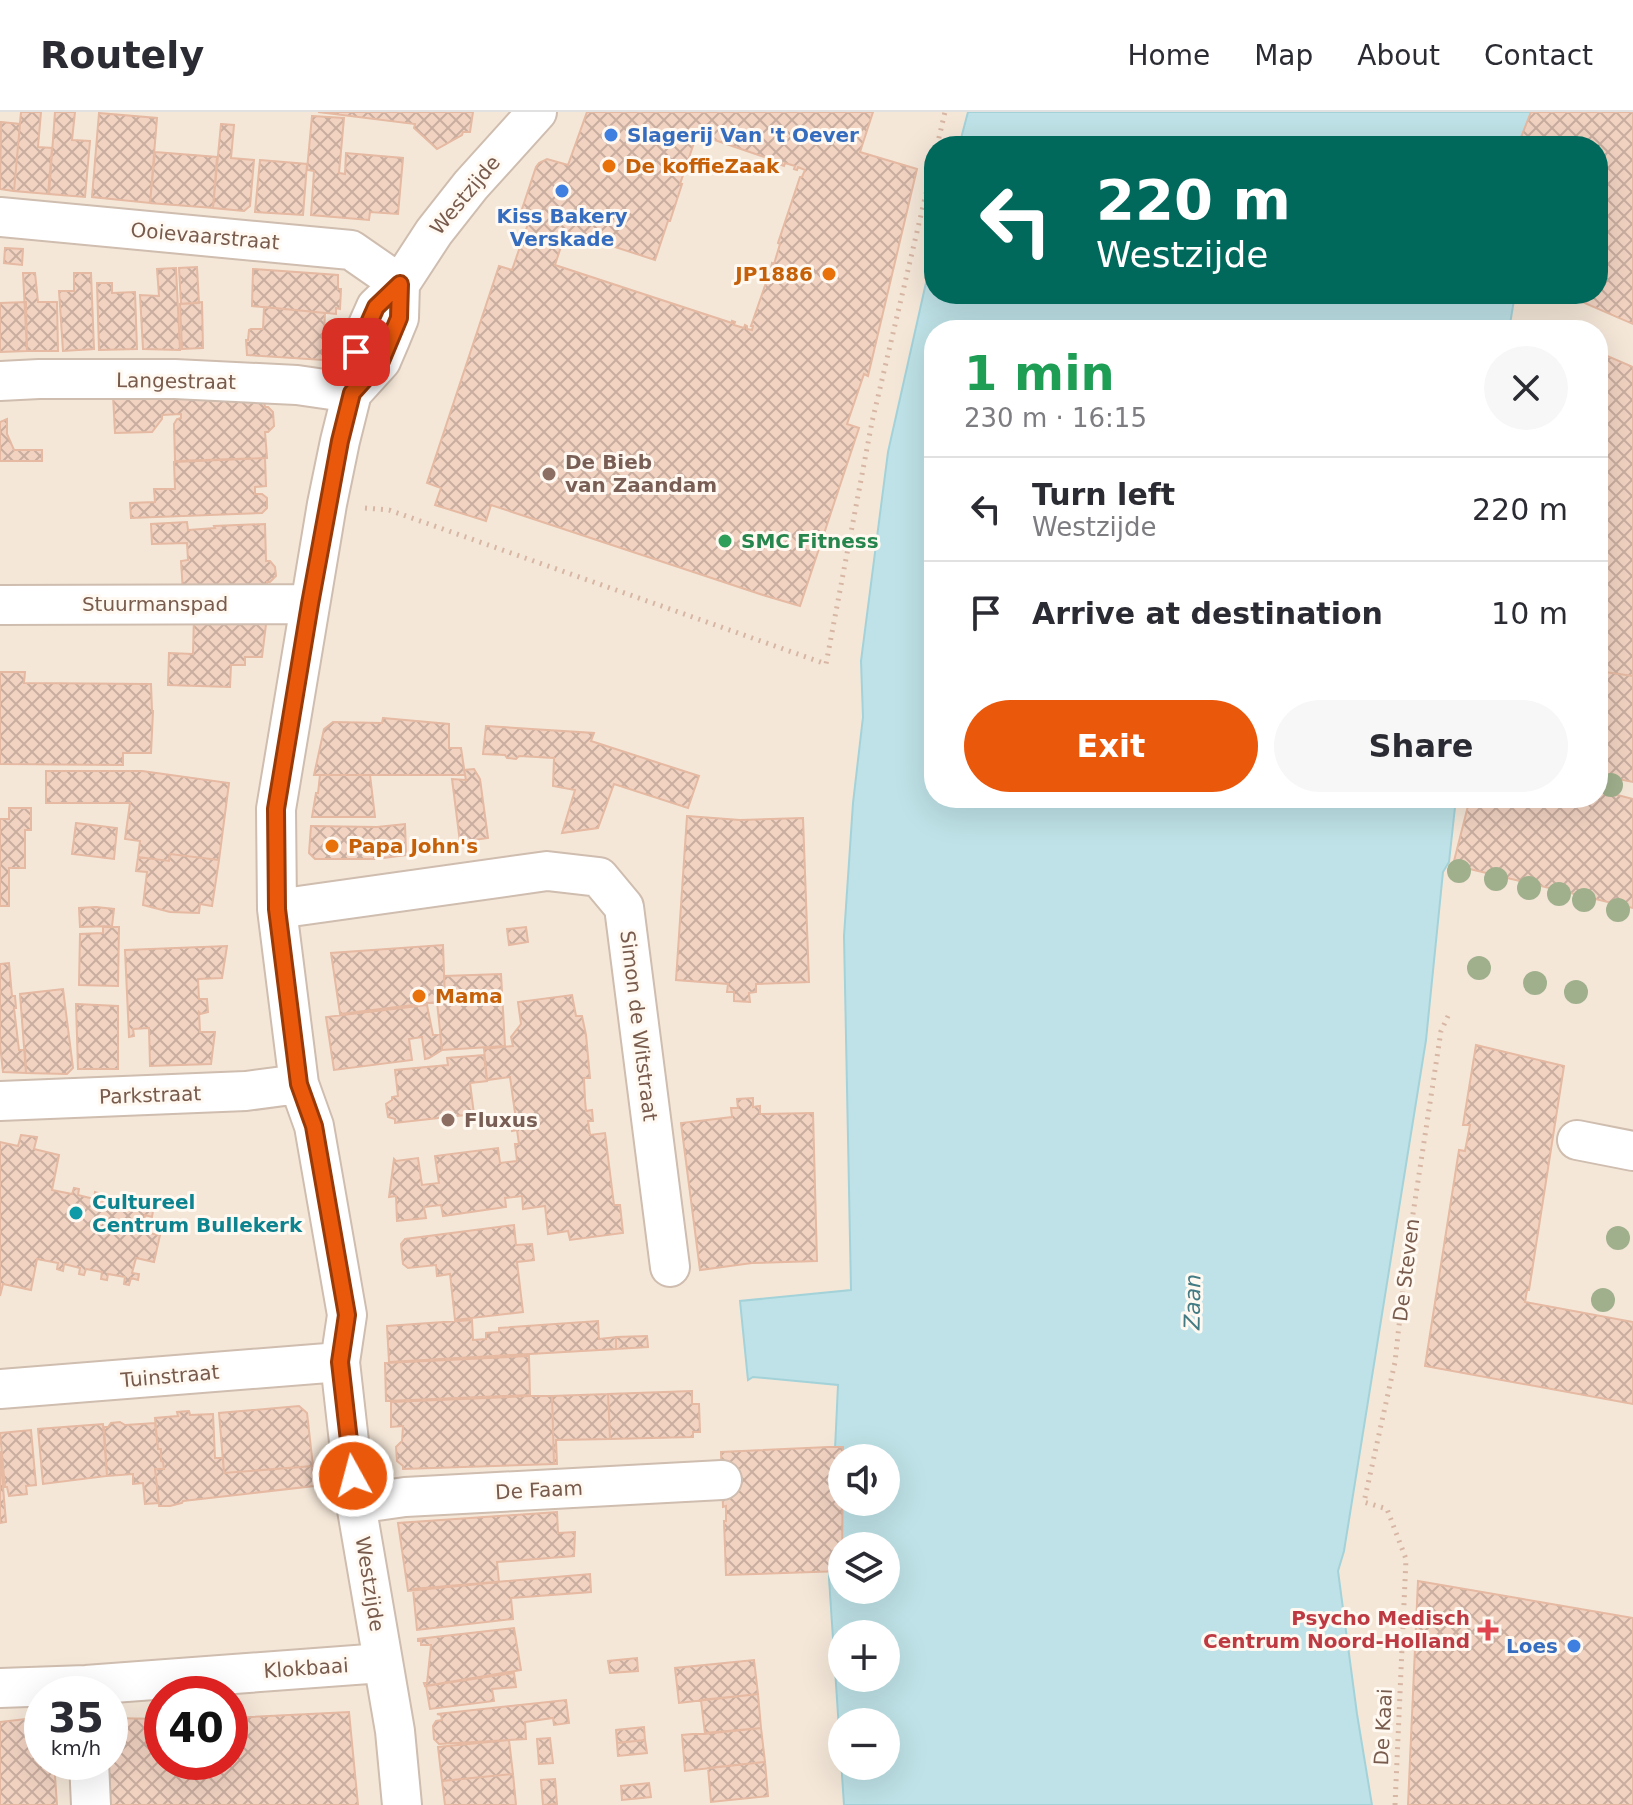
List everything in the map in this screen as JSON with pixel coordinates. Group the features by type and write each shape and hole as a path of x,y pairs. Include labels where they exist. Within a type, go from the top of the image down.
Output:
{"street":[{"name":"Westzijde","path":"402,1805 395,1731 356,1504 340,1362 347,1315 314,1126 299,1084 277,909 276,809 327,504 352,393 381,361 399,318 400,284 434,232 471,185 537,112"},
{"name":"Ooievaarstraat","path":"0,217 351,250 400,284"},
{"name":"Langestraat","path":"0,381 175,379 297,385 352,393"},
{"name":"Stuurmanspad","path":"0,605 310,604"},
{"name":"Simon de Witstraat","path":"277,909 547,871 599,877 624,907 670,1267"},
{"name":"Parkstraat","path":"0,1101 246,1091 299,1084"},
{"path":"1577,1140 1633,1151"},
{"name":"Tuinstraat","path":"0,1389 340,1362"},
{"name":"De Faam","path":"356,1504 405,1497 722,1480"},
{"name":"Klokbaai","path":"128,1686 382,1663"},
{"name":"Klokbaai","path":"0,1688 24,1689"},
{"path":"90,1780 91,1805"}],"path":[{"path":"939,136 945,112"},
{"path":"327,504 389,510 826,664 872,422 924,202"},
{"name":"De Steven","path":"1387,1509 1364,1502 1395,1362 1407,1253 1441,1031 1449,1014"},
{"name":"De Kaai","path":"1387,1509 1406,1559 1395,1805"}],"shaded area":[{"path":"0,112 1633,112 1633,1805 0,1805"}],"water":[{"path":"968,112 1533,112 1534,136 962,136"},
{"name":"Zaan","path":"924,292 924,304 1513,304 1511,320 924,320 924,808 1455,808 1449,862 1443,872 1426,1040 1344,1551 1338,1571 1372,1805 844,1805 842,1780 900,1780 900,1708 838,1708 837,1692 900,1692 900,1620 832,1620 831,1604 900,1604 900,1532 831,1532 832,1516 900,1516 900,1444 835,1444 838,1385 753,1377 748,1380 740,1301 851,1290 844,936 853,803 863,717 861,661 888,452"}],"building":[{"path":"21,112 41,112 38,147 52,148 48,194 14,191"},
{"path":"55,112 75,112 72,140 90,141 85,197 49,194"},
{"path":"318,112 473,112 470,132 463,132 437,149 414,128 415,124"},
{"path":"587,112 873,112 860,152 917,169 868,376 864,374 847,424 859,428 800,606 491,505 486,521 435,505 441,488 427,483 499,266 512,270 530,218 520,215 536,167 547,159 568,165","holes":["697,134 805,170 778,243 752,330 745,325 744,328 734,325 735,322 555,265 566,231 655,260"]},
{"path":"1531,112 1633,112 1633,324 1587,304 1608,304 1608,136 1522,136"},
{"path":"99,113 157,118 150,203 92,197"},
{"path":"312,116 344,118 339,173 345,174 346,153 403,158 398,214 370,212 369,220 311,215 314,171 307,170"},
{"path":"1,122 20,124 14,191 0,189"},
{"path":"221,124 234,125 231,158 254,160 250,206 244,211 213,208"},
{"path":"155,152 217,157 213,208 150,203"},
{"path":"260,160 307,164 303,215 255,212"},
{"path":"5,248 23,249 22,265 4,263"},
{"path":"197,267 199,303 181,304 179,268"},
{"path":"176,268 180,350 143,349 140,295 159,296 157,269"},
{"path":"253,269 338,275 340,309 336,308 336,314 252,306"},
{"path":"23,273 35,273 38,302 57,302 58,351 27,351"},
{"path":"74,273 91,273 94,349 63,351 59,291 74,291"},
{"path":"97,283 112,283 112,293 135,292 137,349 99,350"},
{"path":"26,302 27,351 0,352 0,303"},
{"path":"202,302 203,348 182,349 180,304"},
{"path":"264,307 325,313 324,337 329,341 323,360 247,355 249,330 263,329"},
{"path":"1608,356 1633,367 1633,676 1608,672"},
{"path":"113,395 264,398 265,407 273,412 274,426 265,432 267,458 175,461 174,424 181,414 162,415 152,432 115,433"},
{"path":"7,419 7,434 14,450 42,450 42,461 0,461 0,422"},
{"path":"265,458 266,486 255,487 255,494 267,498 267,508 262,513 131,518 130,503 155,502 154,489 175,489 174,462"},
{"path":"187,522 188,530 265,524 266,561 275,567 276,576 267,582 267,588 183,592 181,561 188,560 187,543 152,544 151,524"},
{"path":"194,615 267,616 262,657 245,657 245,665 231,665 230,687 168,685 169,653 193,654"},
{"path":"0,672 25,672 24,683 151,684 151,753 123,753 123,765 0,764"},
{"path":"1608,672 1633,676 1633,782 1608,777"},
{"path":"383,718 449,724 449,748 461,748 465,775 314,775 324,729 333,722 382,723"},
{"path":"486,726 594,733 591,741 699,776 688,808 614,784 598,828 562,833 575,790 553,786 554,758 519,756 516,759 483,754"},
{"path":"474,769 480,779 488,838 460,842 452,779 466,780 464,770"},
{"path":"46,771 142,771 229,783 219,860 170,854 169,861 138,857 140,841 125,839 130,803 46,803"},
{"path":"320,775 370,775 375,817 312,817"},
{"path":"1608,793 1633,799 1633,908 1453,865 1467,808 1608,808"},
{"path":"9,808 31,808 31,830 25,830 25,868 9,868 9,906 0,906 0,819 9,819"},
{"path":"687,816 740,820 803,818 809,982 756,984 756,992 749,993 750,1002 734,1001 734,992 727,992 728,984 676,980"},
{"path":"76,823 117,828 114,859 72,854"},
{"path":"405,824 406,855 375,859 315,859 309,853 311,826 377,827"},
{"path":"170,854 219,860 212,906 200,904 199,913 170,912 143,905 147,872 136,871 138,857 169,861"},
{"path":"79,908 114,909 112,926 80,927"},
{"path":"103,927 119,927 118,986 79,985 80,934 103,933"},
{"path":"526,927 528,942 509,945 507,929"},
{"path":"443,945 445,1001 340,1014 331,953"},
{"path":"227,946 222,978 198,979 199,999 207,999 208,1012 199,1012 200,1032 215,1032 211,1064 150,1066 149,1028 133,1029 134,1036 129,1037 125,950"},
{"path":"9,963 19,1050 25,1050 26,1073 3,1072 0,964"},
{"path":"501,974 505,1046 442,1050 437,1002 445,1001 444,976"},
{"path":"63,989 73,1068 67,1074 26,1073 20,994"},
{"path":"572,995 576,1016 582,1016 586,1035 590,1078 584,1078 586,1111 592,1110 593,1121 588,1121 590,1135 605,1133 614,1205 620,1205 623,1233 570,1240 568,1231 548,1234 545,1206 523,1209 522,1196 505,1198 506,1207 443,1216 441,1205 424,1207 426,1218 397,1221 396,1196 389,1197 394,1159 418,1158 422,1185 439,1183 435,1156 498,1148 500,1163 517,1161 515,1144 519,1144 517,1130 512,1131 511,1121 516,1120 510,1077 487,1080 484,1049 513,1046 511,1037 521,1024 518,1002"},
{"path":"76,1004 118,1006 118,1069 78,1069"},
{"path":"427,1005 433,1035 440,1034 442,1050 425,1059 422,1037 409,1039 412,1060 334,1070 326,1017"},
{"path":"1476,1045 1564,1066 1525,1302 1633,1322 1633,1404 1425,1366 1459,1150 1465,1151 1470,1125 1463,1125"},
{"path":"484,1055 487,1081 470,1083 474,1114 395,1123 395,1119 388,1117 386,1104 392,1097 398,1096 395,1070 448,1065 447,1058"},
{"path":"753,1098 753,1107 760,1106 760,1114 813,1113 817,1261 752,1263 700,1270 681,1123 732,1117 731,1108 738,1108 737,1099"},
{"name":"Cultureel Centrum Bullekerk","path":"21,1135 37,1137 34,1149 59,1155 52,1190 72,1194 74,1188 79,1189 78,1195 94,1199 95,1192 101,1194 100,1200 117,1204 118,1198 124,1199 123,1205 140,1209 141,1202 147,1203 146,1209 153,1211 152,1217 145,1215 142,1232 160,1235 154,1262 136,1258 132,1273 139,1274 138,1280 131,1278 129,1285 124,1284 125,1277 108,1274 107,1280 101,1279 102,1272 86,1269 84,1275 79,1274 80,1268 64,1264 63,1271 57,1269 58,1263 37,1259 31,1290 3,1284 0,1296 0,1142 18,1146"},
{"path":"514,1225 516,1245 532,1244 534,1260 517,1262 523,1312 455,1320 450,1274 437,1276 436,1265 408,1268 403,1264 401,1244 405,1239"},
{"path":"472,1320 473,1340 486,1339 486,1333 499,1332 499,1328 598,1321 599,1339 616,1337 616,1349 389,1362 387,1326"},
{"path":"647,1336 648,1347 616,1349 616,1337"},
{"path":"529,1356 530,1395 386,1401 385,1363"},
{"path":"692,1391 692,1404 699,1404 700,1432 693,1432 693,1437 610,1439 608,1394"},
{"path":"608,1394 610,1439 556,1440 557,1464 554,1464 552,1396"},
{"path":"552,1396 554,1464 403,1469 397,1461 396,1447 402,1441 403,1426 391,1427 391,1402"},
{"path":"299,1406 307,1413 313,1466 224,1473 219,1413"},
{"path":"189,1411 190,1415 213,1414 215,1458 223,1458 224,1473 312,1466 314,1486 159,1506 155,1469 164,1469 161,1449 158,1449 155,1418 178,1416 177,1412"},
{"path":"120,1422 125,1425 155,1423 164,1469 155,1469 159,1503 145,1504 143,1483 133,1484 133,1474 107,1476 104,1427"},
{"path":"103,1424 107,1476 43,1484 38,1429"},
{"path":"31,1430 36,1485 26,1486 27,1494 9,1496 5,1487 0,1433"},
{"path":"828,1448 828,1516 842,1516 842,1532 828,1532 828,1571 726,1575 726,1506 723,1507 721,1452"},
{"path":"0,1451 6,1522 0,1523"},
{"path":"557,1512 558,1533 575,1532 574,1556 497,1562 499,1582 408,1591 398,1523"},
{"path":"590,1574 591,1592 511,1598 513,1619 417,1630 413,1589"},
{"path":"1418,1581 1633,1618 1633,1805 1408,1805"},
{"path":"514,1628 521,1670 425,1686 431,1645 421,1645 418,1639"},
{"path":"637,1658 638,1671 610,1673 608,1661"},
{"path":"754,1660 758,1694 679,1703 675,1668"},
{"path":"514,1673 516,1687 492,1689 494,1701 430,1709 426,1686"},
{"path":"758,1694 761,1728 705,1734 701,1700"},
{"path":"566,1700 569,1723 554,1725 553,1718 525,1722 526,1739 439,1744 434,1739 433,1726 436,1721 442,1720 441,1715 437,1714"},
{"path":"349,1712 358,1805 102,1805 101,1780 128,1780 128,1718 144,1719 144,1780 248,1780 248,1717"},
{"path":"24,1719 24,1780 55,1780 57,1805 0,1805 0,1722"},
{"path":"644,1727 645,1740 617,1743 616,1730"},
{"path":"761,1728 765,1762 685,1771 682,1735"},
{"path":"550,1738 553,1763 539,1764 537,1739"},
{"path":"509,1740 513,1774 442,1781 438,1747"},
{"path":"645,1740 647,1753 618,1756 617,1743"},
{"path":"765,1762 768,1796 711,1802 708,1768"},
{"path":"513,1774 516,1805 445,1805 442,1781"},
{"path":"555,1779 557,1804 543,1805 541,1780"},
{"path":"649,1783 651,1797 622,1800 621,1786"}],"place":[{"name":"Slagerij Van 't Oever","path":"611,135"},
{"name":"De koffieZaak","path":"609,166"},
{"name":"Kiss Bakery Verskade","path":"562,191"},
{"name":"JP1886","path":"829,274"},
{"name":"De Bieb van Zaandam","path":"549,474"},
{"name":"SMC Fitness","path":"725,541"},
{"name":"Papa John's","path":"332,846"},
{"name":"Mama","path":"419,996"},
{"name":"Fluxus","path":"448,1120"},
{"name":"Cultureel Centrum Bullekerk","path":"76,1213"},
{"name":"Psycho Medisch Centrum Noord-Holland","path":"1488,1630"},
{"name":"Loes","path":"1574,1646"}],"route":[{"path":"353,1476 340,1362 347,1315 314,1126 299,1084 277,909 276,809 340,441 352,393 381,361 399,318 400,284 376,307 356,352"}]}
